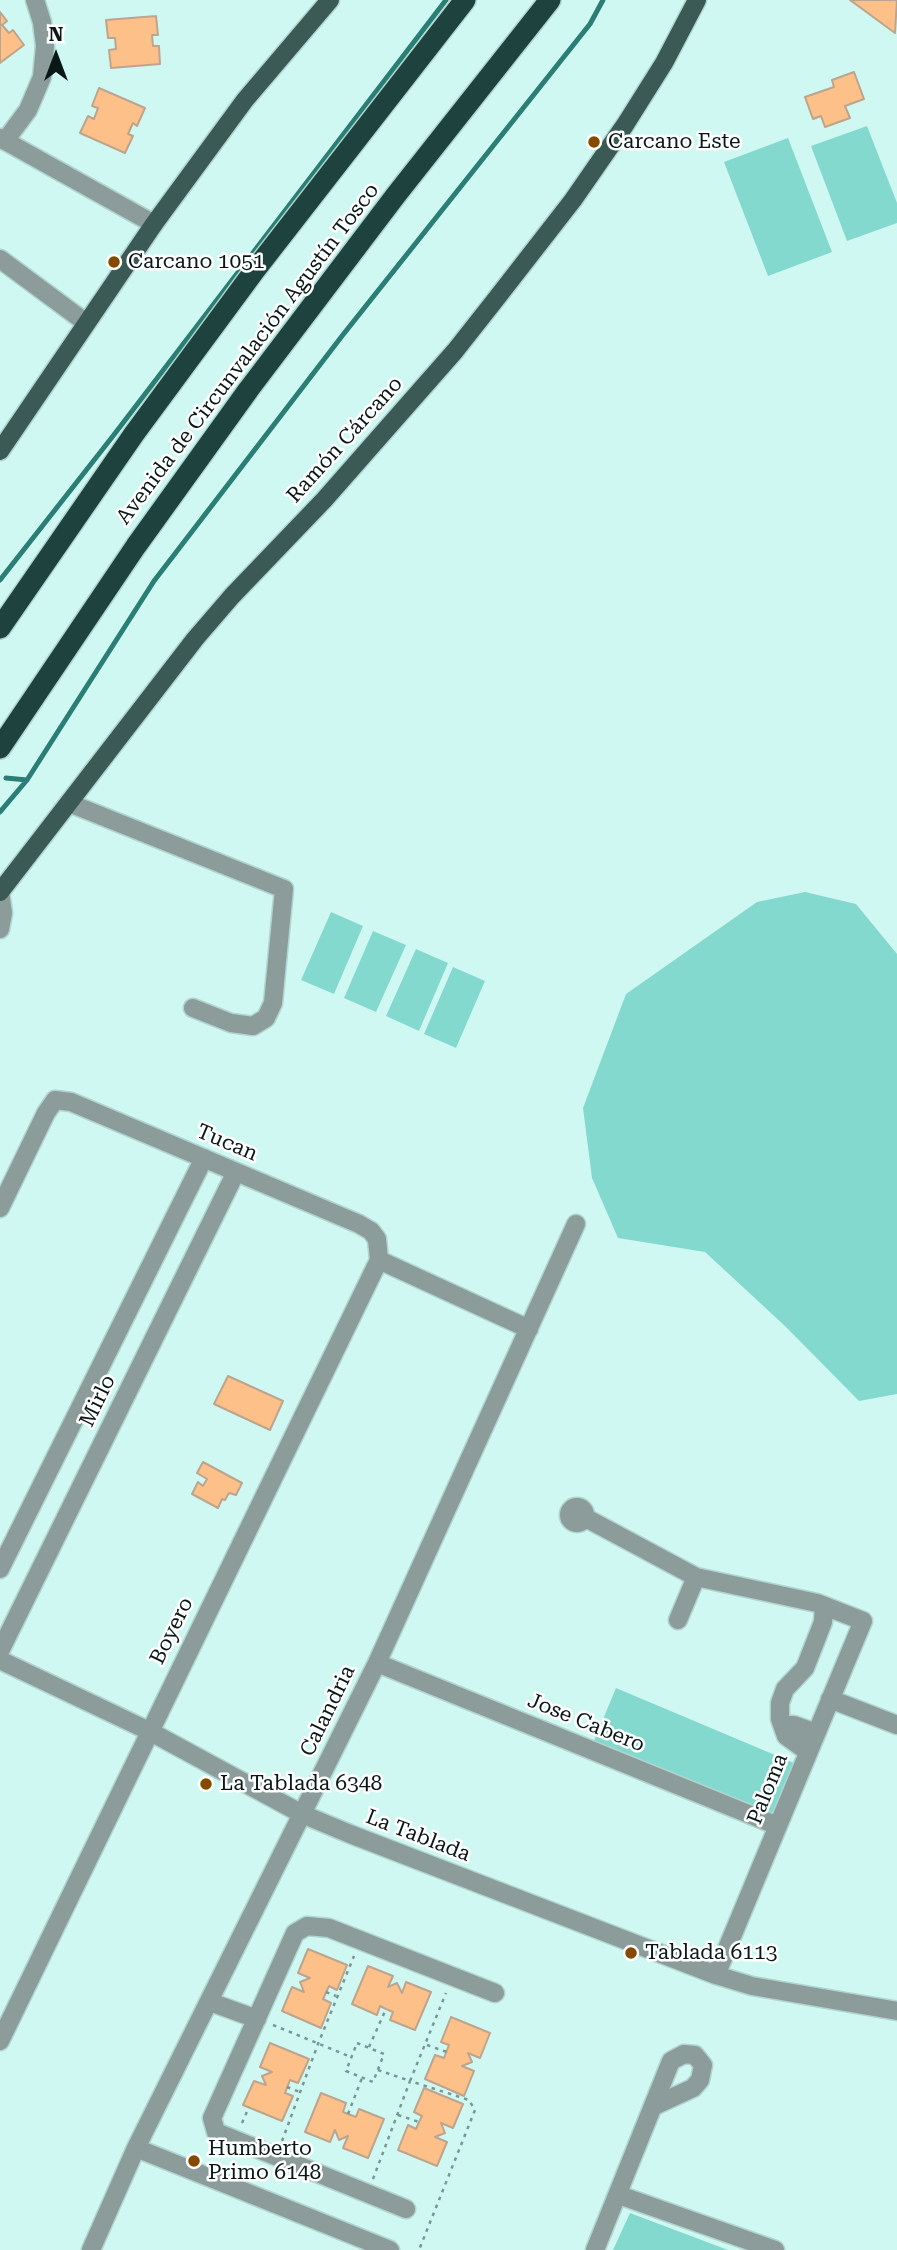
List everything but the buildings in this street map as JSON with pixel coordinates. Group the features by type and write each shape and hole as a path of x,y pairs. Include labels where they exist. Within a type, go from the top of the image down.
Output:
{"highway":[{"name":"Avenida de Circunvalación Agustín Tosco","path":"0,628 134,434 255,270 465,0"},
{"name":"Avenida de Circunvalación Agustín Tosco","path":"0,748 136,546 264,369 396,195 550,0"}],"main road":[{"path":"0,451 154,224 245,100 330,0"},
{"name":"Ramón Cárcano","path":"0,892 224,604 332,490 446,361 496,299 573,200 625,125 664,63 697,0"}],"street":[{"path":"35,0 45,46 42,77 28,110 2,140 154,224"},
{"path":"0,259 85,323"},
{"path":"69,803 284,889 273,1003 266,1018 253,1026 231,1023 193,1008"},
{"path":"0,892 3,913 0,929"},
{"name":"Tucan","path":"0,1208 46,1113 55,1100 71,1102 359,1224 371,1231 377,1239 379,1260"},
{"name":"Mirlo","path":"0,1569 204,1158"},
{"name":"Mirlo","path":"0,1650 236,1172"},
{"name":"Calandria","path":"91,2250 136,2148 377,1663 576,1224"},
{"path":"379,1260 529,1329"},
{"name":"Boyero","path":"0,2042 379,1260"},
{"path":"584,1517 696,1577 824,1606 824,1622 805,1668 785,1689 780,1703 780,1719 786,1736 808,1752"},
{"path":"678,1620 696,1577"},
{"name":"Paloma","path":"716,1975 863,1622 824,1606"},
{"name":"La Tablada","path":"0,1660 149,1731 302,1814 716,1975 752,1986 897,2011"},
{"name":"Jose Cabero","path":"377,1663 778,1826"},
{"path":"830,1699 897,1725"},
{"path":"783,1725 793,1724 816,1733"},
{"path":"406,2209 216,2132 212,2118 295,1933 307,1926 329,1928 495,1993"},
{"path":"210,2002 257,2019"},
{"path":"595,2250 654,2106"},
{"path":"136,2148 390,2250"},
{"path":"619,2195 775,2250"}],"path":[{"path":"281,2144 354,1956"},
{"path":"373,2181 410,2081 447,1993 436,1989"},
{"path":"326,1992 337,1997"},
{"path":"369,2048 386,2008"},
{"path":"257,2019 351,2057"},
{"path":"357,2043 384,2054 373,2082 346,2071 351,2057 357,2043"},
{"path":"426,2044 447,2052"},
{"path":"378,2070 469,2100 475,2110 419,2250"},
{"path":"348,2114 362,2077"},
{"path":"287,2087 300,2093"},
{"path":"240,2128 248,2107"},
{"path":"398,2115 419,2122"}],"shaded area":[{"path":"867,126 897,203 897,223 847,241 811,146"},
{"path":"788,138 832,252 768,276 724,162"},
{"path":"805,892 856,904 897,954 897,1394 859,1401 785,1326 705,1252 618,1238 592,1178 583,1108 626,994 757,902"},
{"path":"331,912 363,926 334,994 301,980"},
{"path":"373,931 406,945 376,1012 344,998"},
{"path":"416,949 448,963 419,1031 386,1016"},
{"path":"453,967 485,981 456,1048 424,1034"},
{"path":"616,1688 794,1763 771,1818 593,1743"},
{"path":"630,2213 728,2250 613,2250"}],"waterway":[{"path":"0,580 446,0"},
{"path":"0,812 27,780 154,581 342,336 590,24 603,0"},
{"path":"6,778 27,780"}],"place":[{"name":"Carcano Este","path":"594,142"},
{"name":"Carcano 1051","path":"114,262"},
{"name":"La Tablada 6348","path":"206,1784"},
{"name":"Tablada 6113","path":"631,1953"},
{"name":"Humberto Primo 6148","path":"194,2161"}]}
